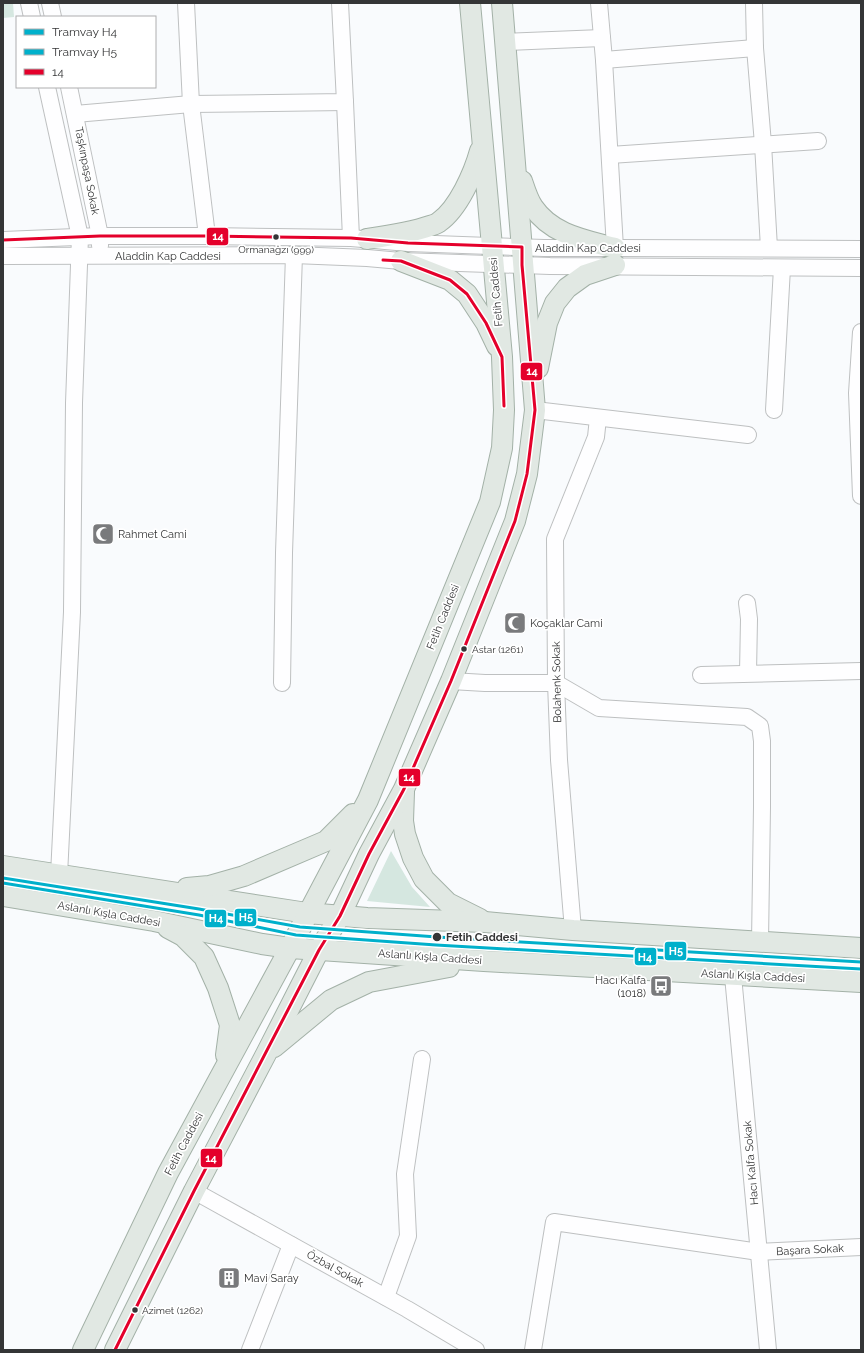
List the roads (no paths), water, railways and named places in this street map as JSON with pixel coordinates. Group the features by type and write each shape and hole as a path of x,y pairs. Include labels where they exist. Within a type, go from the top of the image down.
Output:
{"main road":[{"name":"Fetih Caddesi","path":"83,1350 168,1173 368,800 490,502 502,448 504,410 502,357 470,3"},
{"path":"115,1350 194,1191 319,950 340,916 369,854 404,789 515,521 528,474 535,410 502,3"},
{"path":"359,239 417,230 439,223 451,209 469,182 476,168 482,144"},
{"path":"515,161 533,207 549,224 615,256"},
{"path":"533,390 547,323 556,303 567,288 615,256"},
{"path":"401,261 450,280 467,294 486,323 502,357"},
{"path":"404,789 403,821 405,834 413,858 424,879 448,903 485,922"},
{"path":"155,890 209,886 244,876 282,861 326,842 368,800"},
{"path":"3,866 307,913 367,918 485,922 573,930 861,948"},
{"name":"Aslanlı Kışla Caddesi","path":"3,896 154,921 262,944 290,948 733,976 861,982"},
{"path":"154,921 183,936 204,957 218,988 230,1025 225,1067"},
{"path":"266,1054 331,1000 369,982 484,961"}],"street":[{"path":"29,3 32,16"},
{"path":"50,3 53,16"},
{"path":"186,3 191,104 207,236"},
{"path":"340,3 344,102 359,239"},
{"path":"598,3 604,60 615,256"},
{"path":"754,3 755,48 763,144 769,248"},
{"path":"505,42 602,38"},
{"path":"604,60 755,48"},
{"path":"47,88 80,237 74,403 72,612 59,875"},
{"name":"Taşkınpaşa Sokak","path":"69,88 100,236 100,256"},
{"path":"75,114 191,104 344,102"},
{"path":"610,155 818,141"},
{"name":"Aladdin Kap Caddesi","path":"3,240 100,236 207,236 359,239 408,243 493,255"},
{"name":"Aladdin Kap Caddesi","path":"3,256 80,257 294,255 401,261 493,255 615,256 769,248 861,249"},
{"path":"282,683 284,553 294,255"},
{"name":"Aladdin Kap Caddesi","path":"615,256 782,268 861,268"},
{"path":"774,410 782,268"},
{"path":"861,332 857,393 861,496"},
{"path":"535,410 748,435"},
{"name":"Bolahenk Sokak","path":"573,930 559,760 556,683 555,539 596,437 598,418"},
{"path":"747,603 748,674"},
{"path":"701,675 861,671"},
{"path":"450,681 486,683 556,683 599,708 747,717 760,726 762,741 760,942"},
{"name":"Hacı Kalfa Sokak","path":"733,976 768,1350"},
{"path":"386,1297 408,1236 406,1174 422,1059"},
{"name":"Özbal Sokak","path":"194,1191 386,1297 476,1350"},
{"name":"Başara Sokak","path":"533,1350 554,1222 759,1252 861,1247"},
{"path":"250,1350 291,1245"}],"tram line":[{"name":"H5","path":"3,878 199,909 300,927 437,937 861,962"},
{"name":"H4","path":"3,883 199,915 296,935 436,945 861,969"}],"place":[{"name":"Ormanağzı (999)","path":"276,237"},
{"name":"Rahmet Cami","path":"103,534"},
{"name":"Koçaklar Cami","path":"515,623"},
{"name":"Astar (1261)","path":"464,649"},
{"name":"Fetih Caddesi","path":"437,937"},
{"name":"Hacı Kalfa (1018)","path":"661,986"},
{"name":"Mavi Saray","path":"229,1278"},
{"name":"Azimet (1262)","path":"135,1310"}]}
